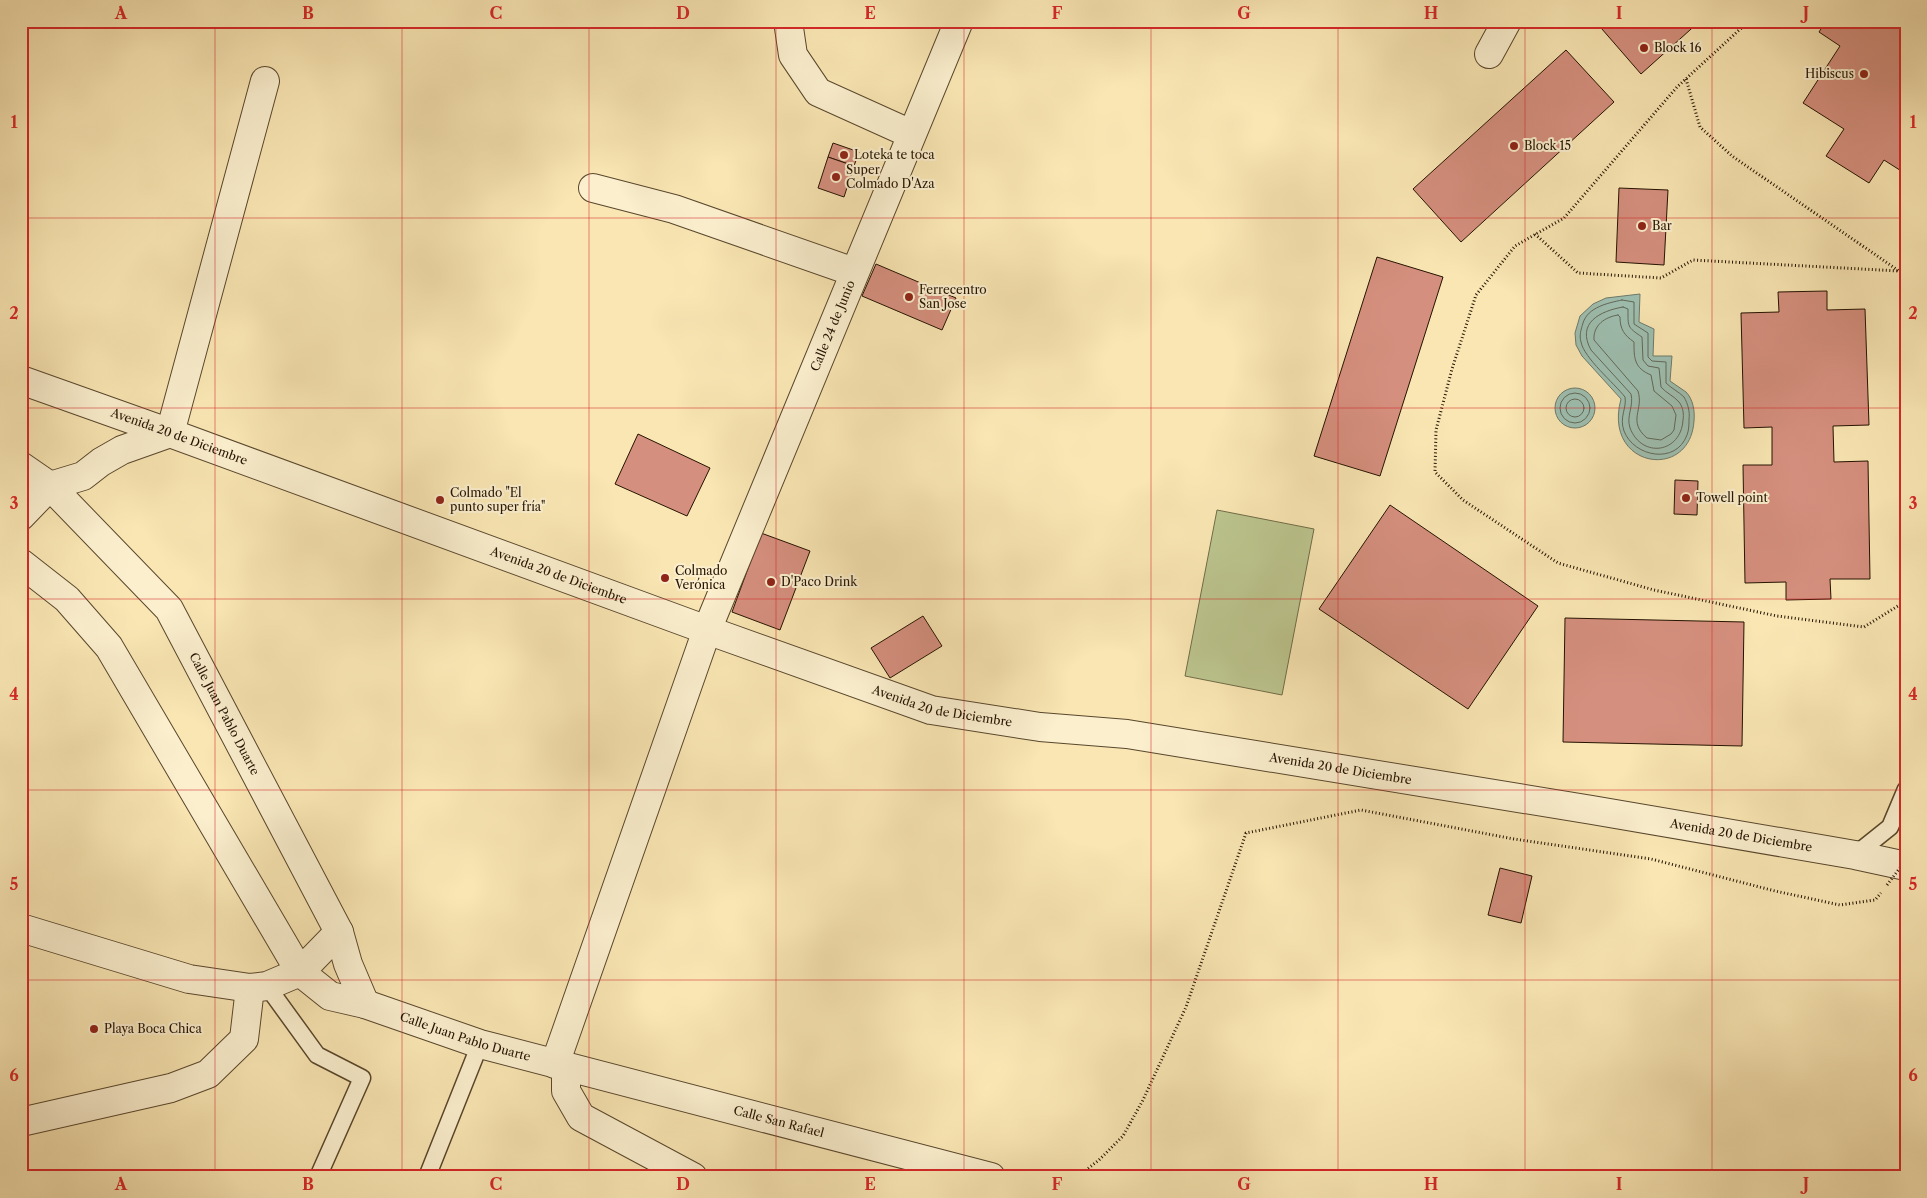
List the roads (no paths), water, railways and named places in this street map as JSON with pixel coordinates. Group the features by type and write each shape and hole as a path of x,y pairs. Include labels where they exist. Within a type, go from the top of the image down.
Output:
{"street":[{"path":"788,21 793,55 818,92 911,134"},
{"name":"Calle 24 de Junio","path":"560,1066 707,630 959,21"},
{"path":"1489,54 1507,21"},
{"path":"21,516 50,486 83,476 101,462 122,450 170,433 264,80"},
{"path":"593,188 674,209 854,272"},
{"name":"Avenida 20 de Diciembre","path":"21,380 931,710 1040,727 1137,735 1854,855 1897,876"},
{"name":"Calle Juan Pablo Duarte","path":"21,466 50,486 169,609 339,932 348,964 365,1004"},
{"name":"Calle Juan Pablo Duarte","path":"21,563 67,599 109,647 300,972 330,996 365,1004 480,1044 560,1066"},
{"path":"21,928 189,979 258,987 300,972 339,932"},
{"path":"21,1122 171,1088 208,1074 244,1039 258,987"},
{"path":"560,1066 566,1091 581,1117 693,1177"},
{"name":"Calle San Rafael","path":"560,1066 992,1177"}],"lane":[{"path":"1854,855 1890,827 1906,789"},
{"path":"258,987 317,1055 362,1078 318,1177"},
{"path":"427,1177 480,1044"}],"water":[{"path":"1640,294 1639,322 1654,329 1653,356 1672,356 1670,381 1688,395 1694,409 1694,421 1689,440 1678,453 1664,459 1649,459 1635,452 1624,440 1619,422 1621,399 1582,356 1576,345 1575,333 1580,316 1593,304 1606,298"},
{"path":"1571,388 1579,388 1586,391 1592,397 1595,408 1592,419 1586,425 1579,428 1571,428 1564,425 1558,419 1555,412 1555,404 1558,397 1564,391"}],"place":[{"name":"Block 16","path":"1644,48"},
{"name":"Hibiscus","path":"1864,74"},
{"name":"Block 15","path":"1514,146"},
{"name":"Loteka te toca","path":"844,155"},
{"name":"Super Colmado D'Aza","path":"836,177"},
{"name":"Bar","path":"1642,226"},
{"name":"Ferrecentro San Jose","path":"909,297"},
{"name":"Towell point","path":"1686,498"},
{"name":"Colmado \"El punto super fría\"","path":"440,500"},
{"name":"Colmado Verónica","path":"665,578"},
{"name":"D'Paco Drink","path":"771,582"},
{"name":"Playa Boca Chica","path":"94,1029"}]}
